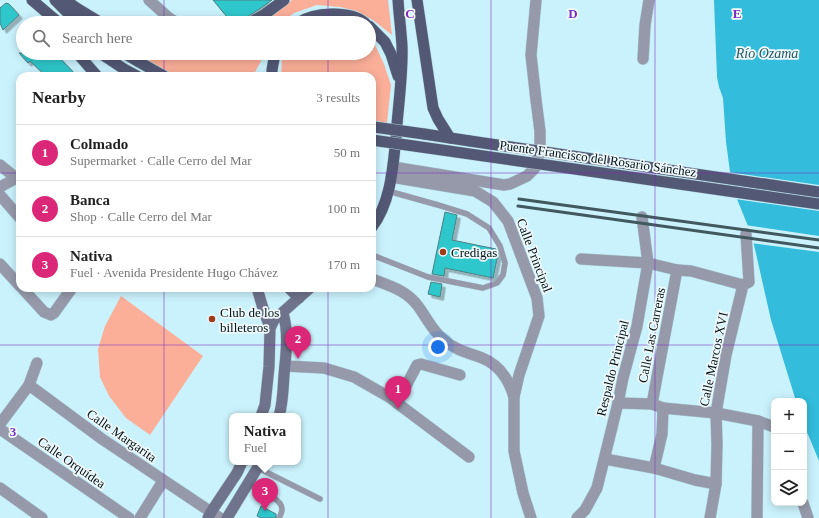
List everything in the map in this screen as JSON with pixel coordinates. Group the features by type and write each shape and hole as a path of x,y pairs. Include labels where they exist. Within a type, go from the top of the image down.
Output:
{"main road":[{"path":"29,0 44,16"},
{"path":"32,0 51,16"},
{"path":"55,0 71,16"},
{"path":"65,0 90,16"},
{"path":"261,16 284,0"},
{"path":"376,220 380,214 388,191 392,172 401,87 402,46 398,0"},
{"path":"417,0 433,108 450,138"},
{"path":"315,16 328,14 349,16"},
{"path":"376,33 385,42 392,54 401,87"},
{"path":"83,60 94,72"},
{"path":"110,60 130,72"},
{"path":"136,60 157,72"},
{"path":"272,72 274,60"},
{"name":"Puente Francisco del Rosario Sánchez","path":"376,127 819,192"},
{"name":"Puente Francisco del Rosario Sánchez","path":"376,141 819,204"},
{"path":"258,292 270,328 269,367 263,413"},
{"path":"293,292 299,298"},
{"path":"270,328 274,320 306,292"},
{"path":"280,413 287,340 286,323 283,313"},
{"path":"221,517 241,465"},
{"path":"221,517 248,484 260,465"}],"street":[{"path":"149,0 167,16"},
{"path":"392,172 504,185 515,182 527,176 535,168 540,150 540,131 531,55 536,0"},
{"path":"644,59 645,25 649,0"},
{"path":"0,165 16,176"},
{"name":"Calle Principal","path":"392,172 475,191 493,202 508,221 537,298 539,316 519,375 514,397 514,451 523,493 531,518"},
{"path":"0,187 16,178"},
{"path":"0,195 16,213"},
{"name":"Respaldo Principal","path":"577,518 585,510 597,488 637,326 648,263 642,217"},
{"name":"Calle Marcos XVI","path":"710,518 716,484 716,414 726,355 743,285 749,282 746,234"},
{"path":"580,259 648,263 677,270 691,271 743,285"},
{"path":"0,264 16,282"},
{"name":"Calle Las Carreras","path":"652,404 677,270"},
{"path":"376,280 393,286 409,297 419,307 435,332 450,345 461,351 484,359 498,368 508,380 514,397"},
{"path":"26,292 44,312 51,315 69,292"},
{"path":"0,424 29,385 36,363"},
{"path":"397,403 417,365 421,364 460,375"},
{"path":"285,366 324,368 354,377 389,397 469,457"},
{"name":"Calle Margarita","path":"29,385 102,440 163,481 221,517"},
{"path":"618,403 652,404 663,408 716,414 758,421 771,426"},
{"path":"654,468 662,434 663,408"},
{"path":"757,518 758,421"},
{"name":"Calle Orquídea","path":"0,429 129,518"},
{"path":"605,459 654,468 695,480 716,484"},
{"path":"140,518 163,481"},
{"path":"0,488 42,518"},
{"path":"804,506 808,518"}],"lane":[{"path":"376,257 428,277 482,288 497,283 502,275 505,263 500,246 489,228 467,214 388,191"},
{"path":"260,465 320,499"},
{"path":"248,484 275,498 280,503 282,509 280,516"}],"shaded area":[{"path":"292,0 388,0 392,35 376,22 376,16 366,16 357,11 340,7 317,5 294,13 290,16 273,16"},
{"path":"376,47 384,64 391,85 387,123 376,121 376,72 281,72 282,60 376,60"},
{"path":"148,60 261,60 255,72 169,72"},
{"path":"121,296 203,356 150,435 126,418 109,396 100,377 98,349 105,326"}],"water":[{"name":"Río Ozama","path":"714,0 819,0 819,461 807,432 807,398 795,398 771,320 752,236 737,199 731,179 726,142 723,98 717,77"}],"pier":[{"path":"728,172 819,185 819,211 735,199"},
{"path":"745,225 819,236 819,252 751,243"}],"building":[{"path":"213,0 272,0 249,16 226,16"},
{"path":"6,3 9,4 19,15 16,16 16,18 3,30 0,23 0,8"},
{"path":"25,60 62,60 73,72 42,72 30,61 28,63"},
{"path":"445,212 457,215 452,240 496,249 498,254 493,278 445,268 444,276 432,274"},
{"path":"431,282 442,284 440,297 428,294"},
{"path":"261,506 276,514 276,518 261,518 257,516"}],"railway":[{"path":"519,199 819,240"},
{"path":"518,206 819,248"}],"place":[{"name":"Credigas","path":"443,252"},
{"name":"Club de los billeteros","path":"212,319"},
{"name":"Banca","path":"298,359"},
{"name":"Colmado","path":"398,409"},
{"name":"Nativa","path":"265,511"}]}
